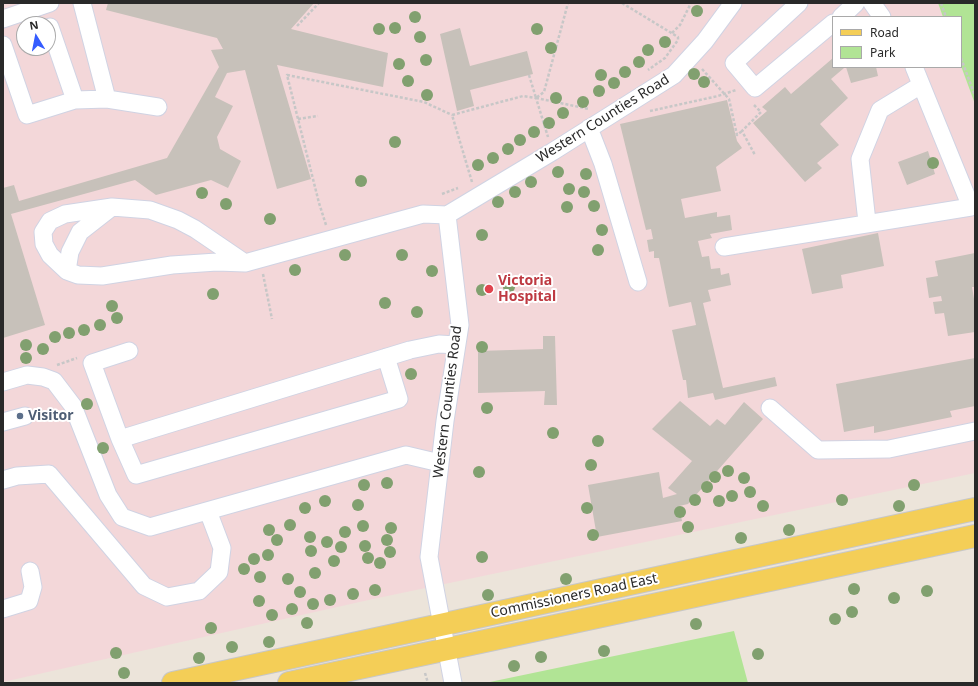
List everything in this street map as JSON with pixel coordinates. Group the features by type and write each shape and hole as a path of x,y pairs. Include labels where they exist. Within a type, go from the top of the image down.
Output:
{"main road":[{"name":"Commissioners Road East","path":"173,683 975,509"},
{"name":"Commissioners Road East","path":"289,683 975,536"}],"street":[{"path":"3,18 50,3"},
{"path":"82,3 107,99"},
{"name":"Western Counties Road","path":"453,683 429,557 440,463 460,325 447,215 587,121 674,75 705,42 733,3"},
{"path":"799,3 734,63 755,88 832,24"},
{"path":"842,16 856,3"},
{"path":"872,3 881,16"},
{"path":"3,45 27,115 75,100 107,99 158,107"},
{"path":"56,45 75,100"},
{"path":"724,247 867,222 973,212 914,68"},
{"path":"867,222 860,159 880,110 921,85"},
{"path":"587,121 603,164 638,282"},
{"path":"253,260 178,220 150,210 112,207 65,214 50,221 44,232 44,244 50,255 67,271 78,275 102,276 172,266 253,260 423,214 447,215"},
{"path":"67,271 70,252 80,232 112,207"},
{"path":"120,439 410,350 439,344 456,345"},
{"path":"129,351 92,363 120,439 136,475 398,399 386,357"},
{"path":"3,382 27,375 43,377 54,381 73,406 108,495 122,517 150,527 406,455 440,463"},
{"path":"770,408 818,450 889,449 975,431"},
{"path":"3,422 25,416"},
{"path":"3,480 17,476 49,474 138,580 144,586 167,597 199,591 219,572 222,548 208,511"},
{"path":"3,609 29,601 33,586 30,571"}],"path":[{"path":"297,26 319,3"},
{"path":"536,98 544,92 568,3"},
{"path":"622,3 678,37 678,40 665,58 647,71"},
{"path":"672,32 680,25 691,3"},
{"path":"941,3 946,16"},
{"path":"690,58 729,99 737,135 760,112 750,100"},
{"path":"962,61 975,96"},
{"path":"331,239 319,203 287,75 424,102 452,115 523,96 592,110 587,121"},
{"path":"529,75 549,139 555,135"},
{"path":"648,111 725,94 739,88"},
{"path":"452,115 472,183"},
{"path":"298,118 318,116"},
{"path":"742,131 755,155"},
{"path":"442,194 479,180"},
{"path":"253,260 272,319"},
{"path":"43,377 58,364 86,355 92,363"},
{"path":"424,673 428,683"}],"shaded area":[{"name":"Victoria Hospital","path":"3,3 938,3 943,16 832,16 832,68 962,68 975,104 975,473 373,599 3,682"}],"green space":[{"path":"938,3 975,3 975,104 962,68 962,16 943,16"},
{"path":"734,631 748,683 485,683"}],"building":[{"path":"108,3 314,3 291,29 388,53 383,87 277,65 311,179 277,189 245,70 227,73 215,97 233,106 217,137 220,149 241,161 228,188 211,180 156,195 135,180 11,214 45,325 3,338 3,188 14,185 19,201 167,158 219,67 211,50 223,49 217,38 106,10"},
{"path":"460,28 470,66 527,51 533,74 470,90 474,106 457,111 440,34"},
{"path":"832,59 832,68 844,68 831,79 848,98 820,124 839,145 817,163 822,168 805,182 753,123 767,111 762,107 785,87 791,94"},
{"path":"846,68 876,68 878,76 851,83"},
{"path":"727,100 737,141 742,148 716,167 721,191 681,199 685,218 717,212 717,217 730,215 732,230 710,234 712,238 698,241 702,257 709,256 711,269 720,268 721,275 729,273 731,285 708,290 711,301 703,303 723,388 775,377 777,386 715,400 713,393 688,398 686,380 683,380 672,330 696,325 691,302 669,307 659,258 654,258 654,251 649,252 647,240 653,239 651,229 646,230 620,124"},
{"path":"928,151 935,174 907,185 898,162"},
{"path":"878,233 884,266 841,275 843,288 812,294 802,249"},
{"path":"975,253 975,287 972,287 975,305 975,332 948,336 944,313 935,314 933,302 942,301 941,296 929,298 926,278 938,276 935,261"},
{"path":"543,336 555,336 557,405 544,405 545,391 478,393 478,351 543,349"},
{"path":"975,358 975,406 950,411 952,417 874,433 874,426 844,432 836,384"},
{"path":"680,401 710,426 717,419 725,425 744,402 763,419 688,504 679,506 682,521 597,537 588,485 659,472 663,498 677,494 668,488 692,461 652,429"}],"place":[{"name":"Victoria Hospital","path":"489,289"},
{"name":"Visitor","path":"20,416"}]}
